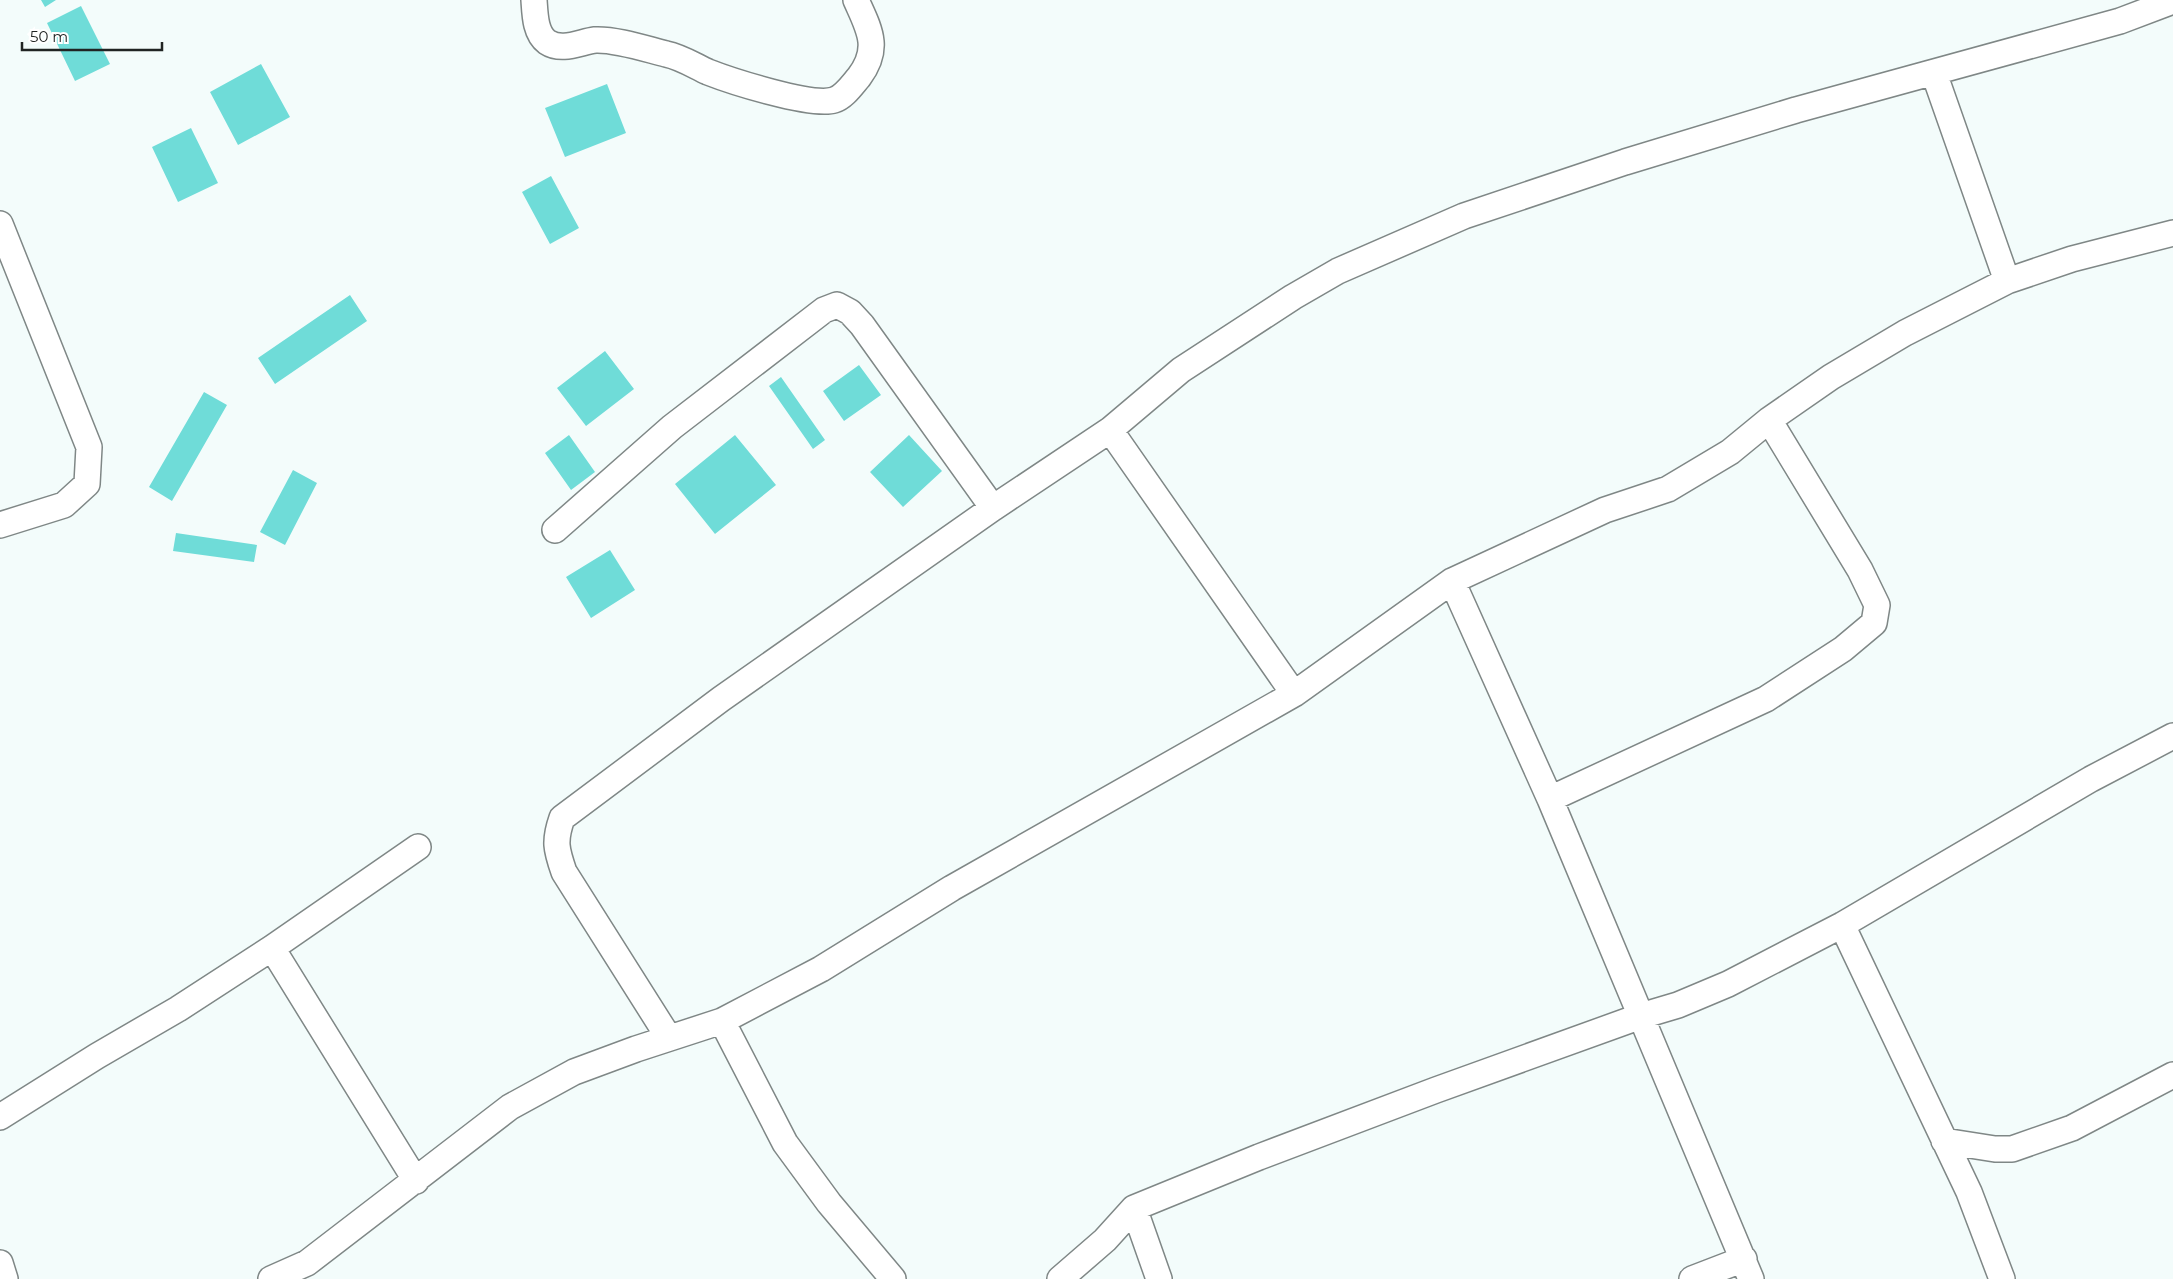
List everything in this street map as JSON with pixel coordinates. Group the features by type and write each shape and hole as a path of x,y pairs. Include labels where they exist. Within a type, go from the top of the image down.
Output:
{"street":[{"path":"534,0 538,33 548,42 561,47 606,40 669,54 710,72 764,90 805,99 834,100 847,91 866,68 873,45 870,30 856,0"},
{"path":"669,1038 564,872 558,852 556,834 562,818 721,699 993,508 1110,430 1181,370 1292,297 1338,271 1482,210 1796,110 2120,21 2173,1"},
{"path":"1934,73 2007,281"},
{"path":"0,224 89,447 87,484 64,505 0,524"},
{"path":"271,1279 308,1271 475,1132 510,1107 574,1072 722,1021 821,969 952,888 1294,694 1452,581 1605,510 1668,489 1730,452 1769,420 1831,377 1905,333 2007,281 2072,259 2173,233"},
{"path":"555,530 672,427 824,310 837,305 850,312 862,325 993,508"},
{"path":"1550,799 1766,699 1843,649 1874,623 1877,605 1860,570 1769,420"},
{"path":"1110,430 1294,694"},
{"path":"1452,581 1550,799 1688,1131 1748,1269 1692,1279"},
{"path":"1060,1279 1104,1240 1134,1208 1259,1157 1426,1094 1641,1016 1678,1005 1728,984 1842,925 2091,779 2173,736"},
{"path":"0,1117 97,1056 178,1009 272,948 418,848"},
{"path":"1842,925 1969,1192 2002,1279"},
{"path":"272,948 416,1182"},
{"path":"722,1021 786,1143 829,1203 894,1279"},
{"path":"1944,1141 1995,1149 2012,1149 2072,1128 2173,1076"},
{"path":"1134,1208 1159,1279"},
{"path":"0,1263 5,1279"}],"building":[{"path":"41,0 56,0 45,7"},
{"path":"81,6 110,64 75,81 47,23"},
{"path":"261,64 290,117 238,145 210,92"},
{"path":"607,84 626,133 565,157 545,108"},
{"path":"191,128 218,183 178,202 152,147"},
{"path":"551,176 579,228 550,244 522,192"},
{"path":"350,295 367,321 275,384 258,358"},
{"path":"605,351 634,389 586,426 557,388"},
{"path":"859,365 881,395 844,421 823,391"},
{"path":"781,377 825,440 813,449 769,386"},
{"path":"204,392 227,405 172,501 149,487"},
{"path":"569,435 595,472 571,490 545,453"},
{"path":"735,435 776,485 715,534 675,484"},
{"path":"909,435 942,471 903,507 870,472"},
{"path":"293,470 317,483 285,545 260,532"},
{"path":"176,533 257,545 254,562 173,551"},
{"path":"610,550 635,590 591,618 566,577"}]}
